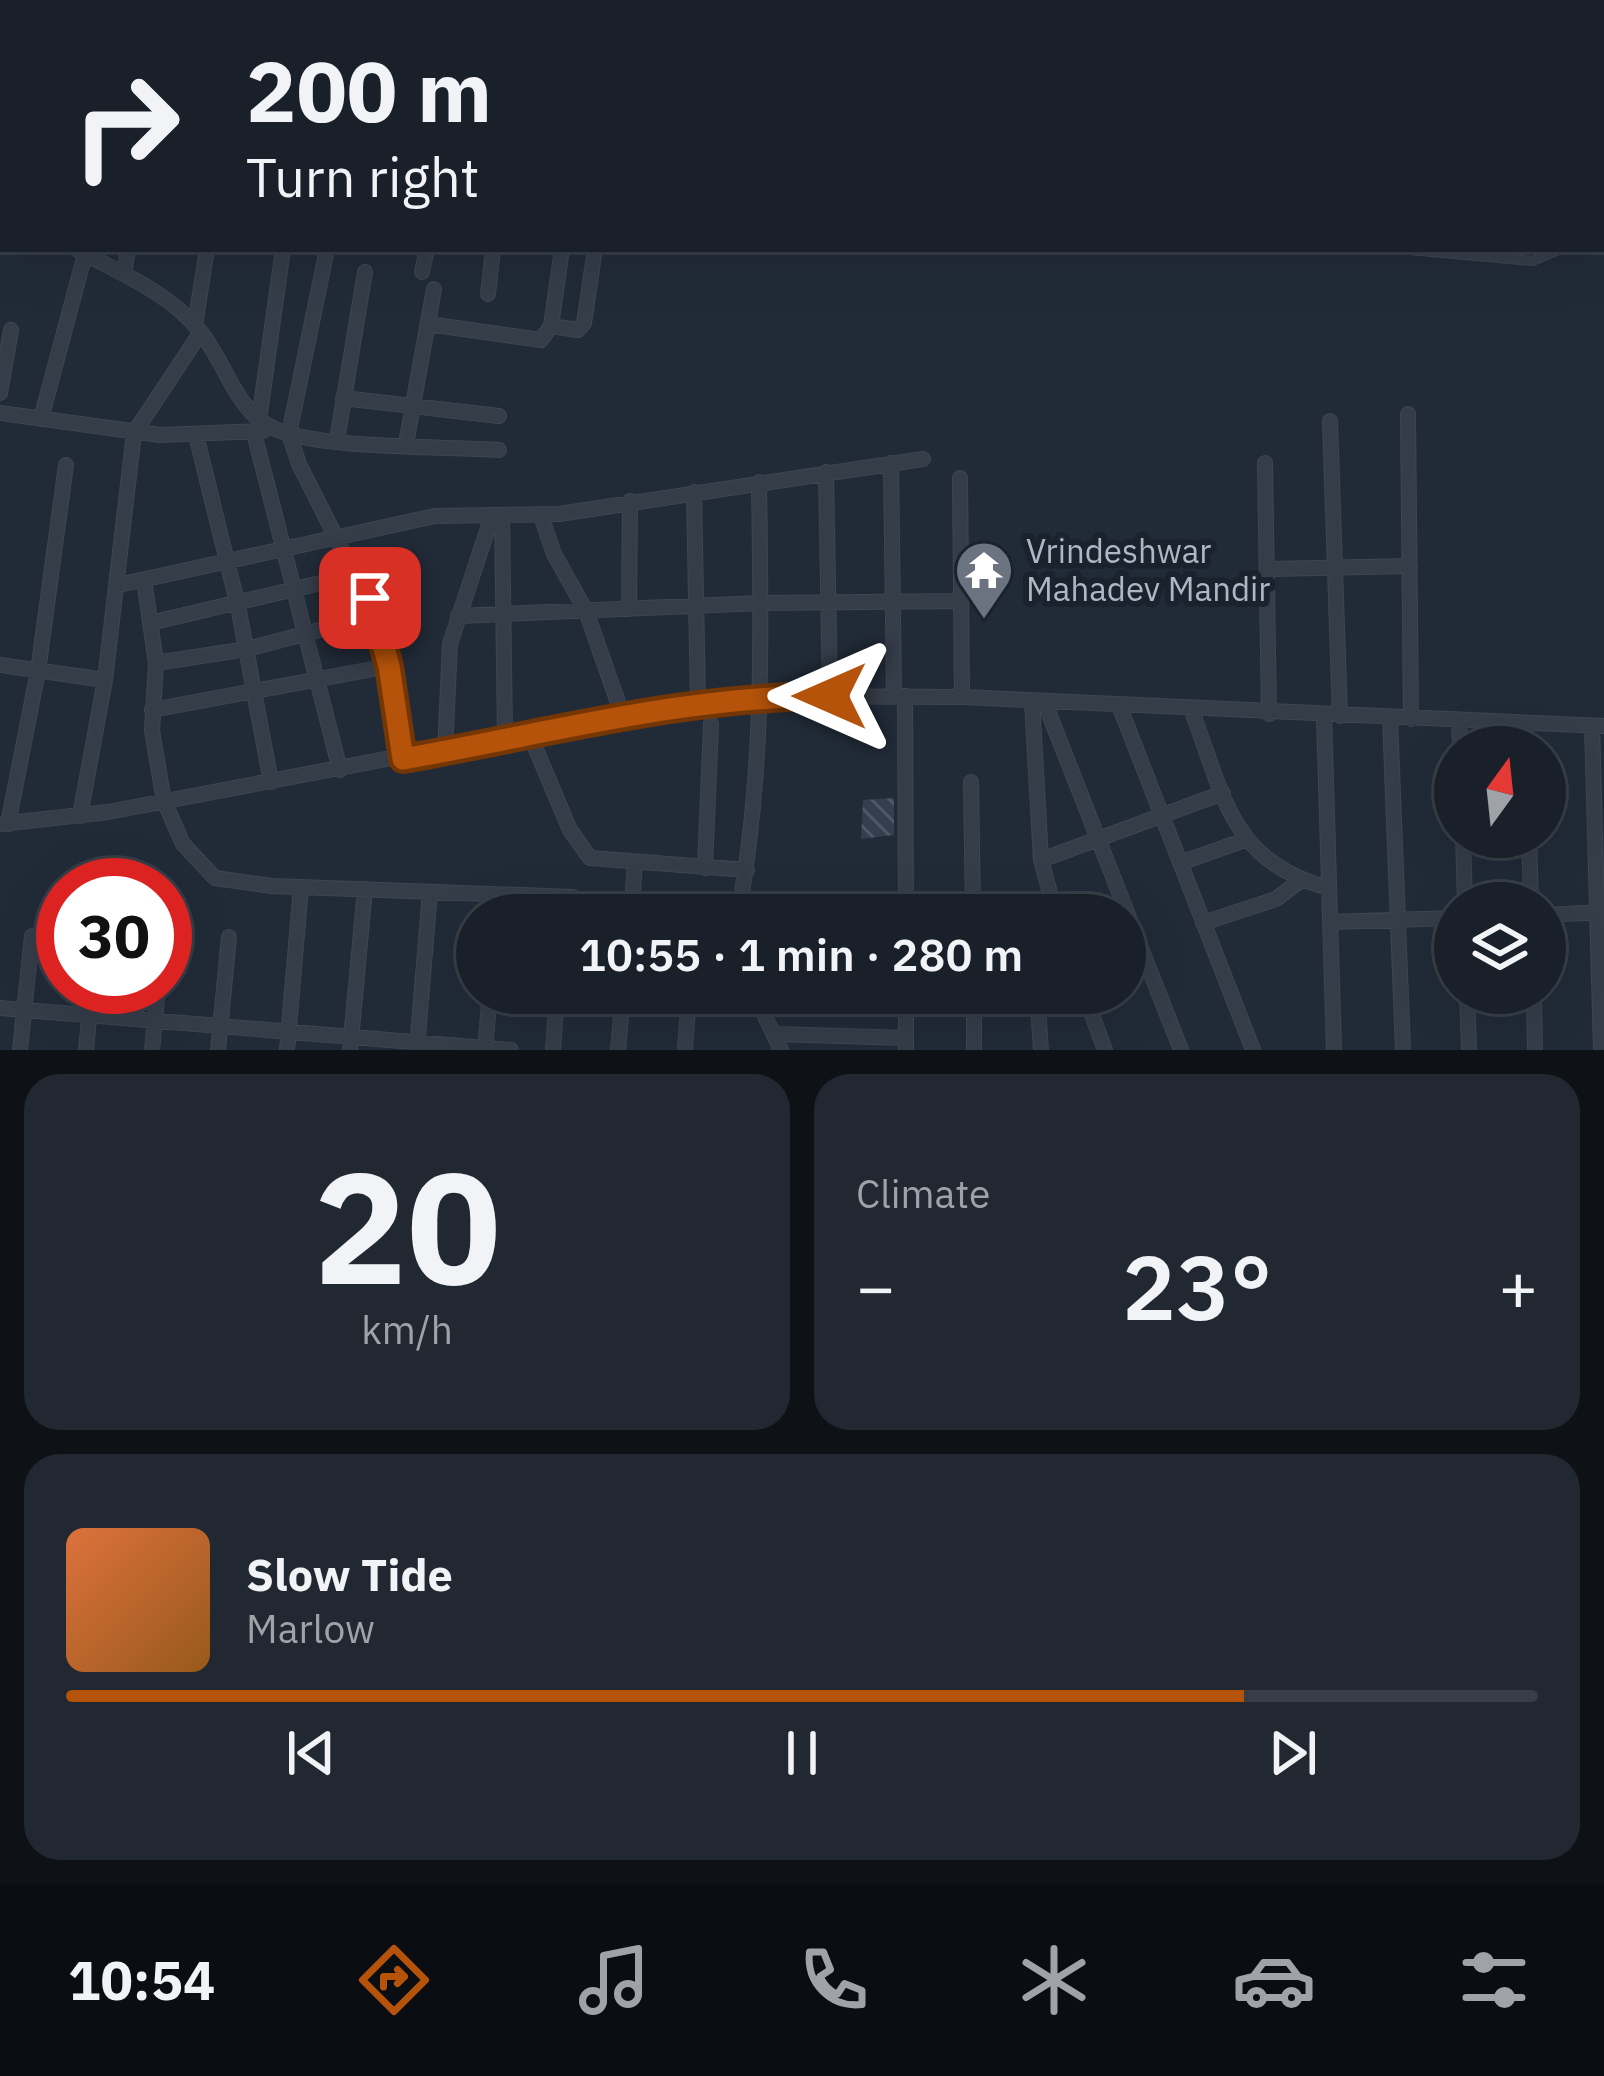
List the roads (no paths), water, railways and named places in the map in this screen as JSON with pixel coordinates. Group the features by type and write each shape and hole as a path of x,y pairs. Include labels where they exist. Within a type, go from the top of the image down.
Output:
{"street":[{"path":"41,419 80,252"},
{"path":"82,252 171,302 198,328 257,427 303,634 340,770"},
{"path":"124,274 128,252"},
{"path":"80,816 105,680 134,433 198,328 207,252"},
{"path":"257,427 283,252"},
{"path":"326,252 282,432 376,615 403,759"},
{"path":"422,272 426,252"},
{"path":"488,294 494,252"},
{"path":"428,324 530,341 546,338 562,252"},
{"path":"551,326 578,330 584,323 596,252"},
{"path":"337,440 364,272"},
{"path":"406,444 434,289"},
{"path":"0,393 11,330"},
{"path":"344,398 499,416"},
{"path":"0,413 134,433 196,435 257,427 337,440 499,450"},
{"path":"1408,414 1411,718"},
{"path":"1330,421 1335,566 1329,888 1334,1050"},
{"path":"196,435 238,605 271,782"},
{"path":"118,585 435,516 541,516 923,459"},
{"path":"891,463 905,894"},
{"path":"1265,464 1269,714"},
{"path":"67,465 38,671 4,824 80,816 445,752 622,714 763,696 962,697 1598,726 1601,1050"},
{"path":"826,472 830,696"},
{"path":"960,478 962,697"},
{"path":"742,894 763,696 759,482"},
{"path":"694,492 698,703"},
{"path":"629,609 630,501"},
{"path":"497,516 505,738"},
{"path":"445,752 446,665 458,616 497,516"},
{"path":"541,516 554,554 586,611 622,714"},
{"path":"1267,569 1410,566"},
{"path":"150,622 358,574"},
{"path":"144,580 156,663 152,710 164,801 183,844 215,878 301,887 476,894"},
{"path":"458,616 761,603 961,601"},
{"path":"156,663 247,650 376,615"},
{"path":"0,665 105,680"},
{"path":"152,710 389,666"},
{"path":"1038,701 1097,838 1115,894"},
{"path":"1038,701 1043,894"},
{"path":"1119,705 1253,1050"},
{"path":"1191,710 1245,841 1259,857 1300,880 1329,888"},
{"path":"1390,718 1403,1050"},
{"path":"1459,720 1459,726"},
{"path":"706,868 711,724"},
{"path":"530,733 582,852 609,862 747,870"},
{"path":"971,782 973,894"},
{"path":"1041,860 1223,793"},
{"path":"1180,863 1245,841"},
{"path":"633,894 635,864"},
{"path":"1203,923 1276,899 1300,880"},
{"path":"1044,883 1048,894"},
{"path":"287,1050 301,887"},
{"path":"351,1044 364,889"},
{"path":"417,1046 430,892"},
{"path":"1566,914 1600,912"},
{"path":"1330,922 1434,918"},
{"path":"20,1050 32,936"},
{"path":"218,1050 229,937"},
{"path":"1146,978 1181,1050"},
{"path":"0,1008 289,1032 351,1044 511,1050"},
{"path":"152,1050 156,1014"},
{"path":"485,1049 488,1014"},
{"path":"553,1050 556,1014"},
{"path":"618,1050 621,1014"},
{"path":"685,1050 688,1014"},
{"path":"764,1014 781,1050"},
{"path":"974,1014 974,1050"},
{"path":"1038,1014 1041,1050"},
{"path":"1092,1014 1105,1050"},
{"path":"1467,1014 1468,1050"},
{"path":"1534,1014 1535,1050"},
{"path":"86,1050 89,1016"},
{"path":"774,1034 906,1044"}],"lane":[{"path":"1432,252 1533,261 1554,252"}],"place":[{"name":"Vrindeshwar Mahadev Mandir","path":"984,621"}]}
